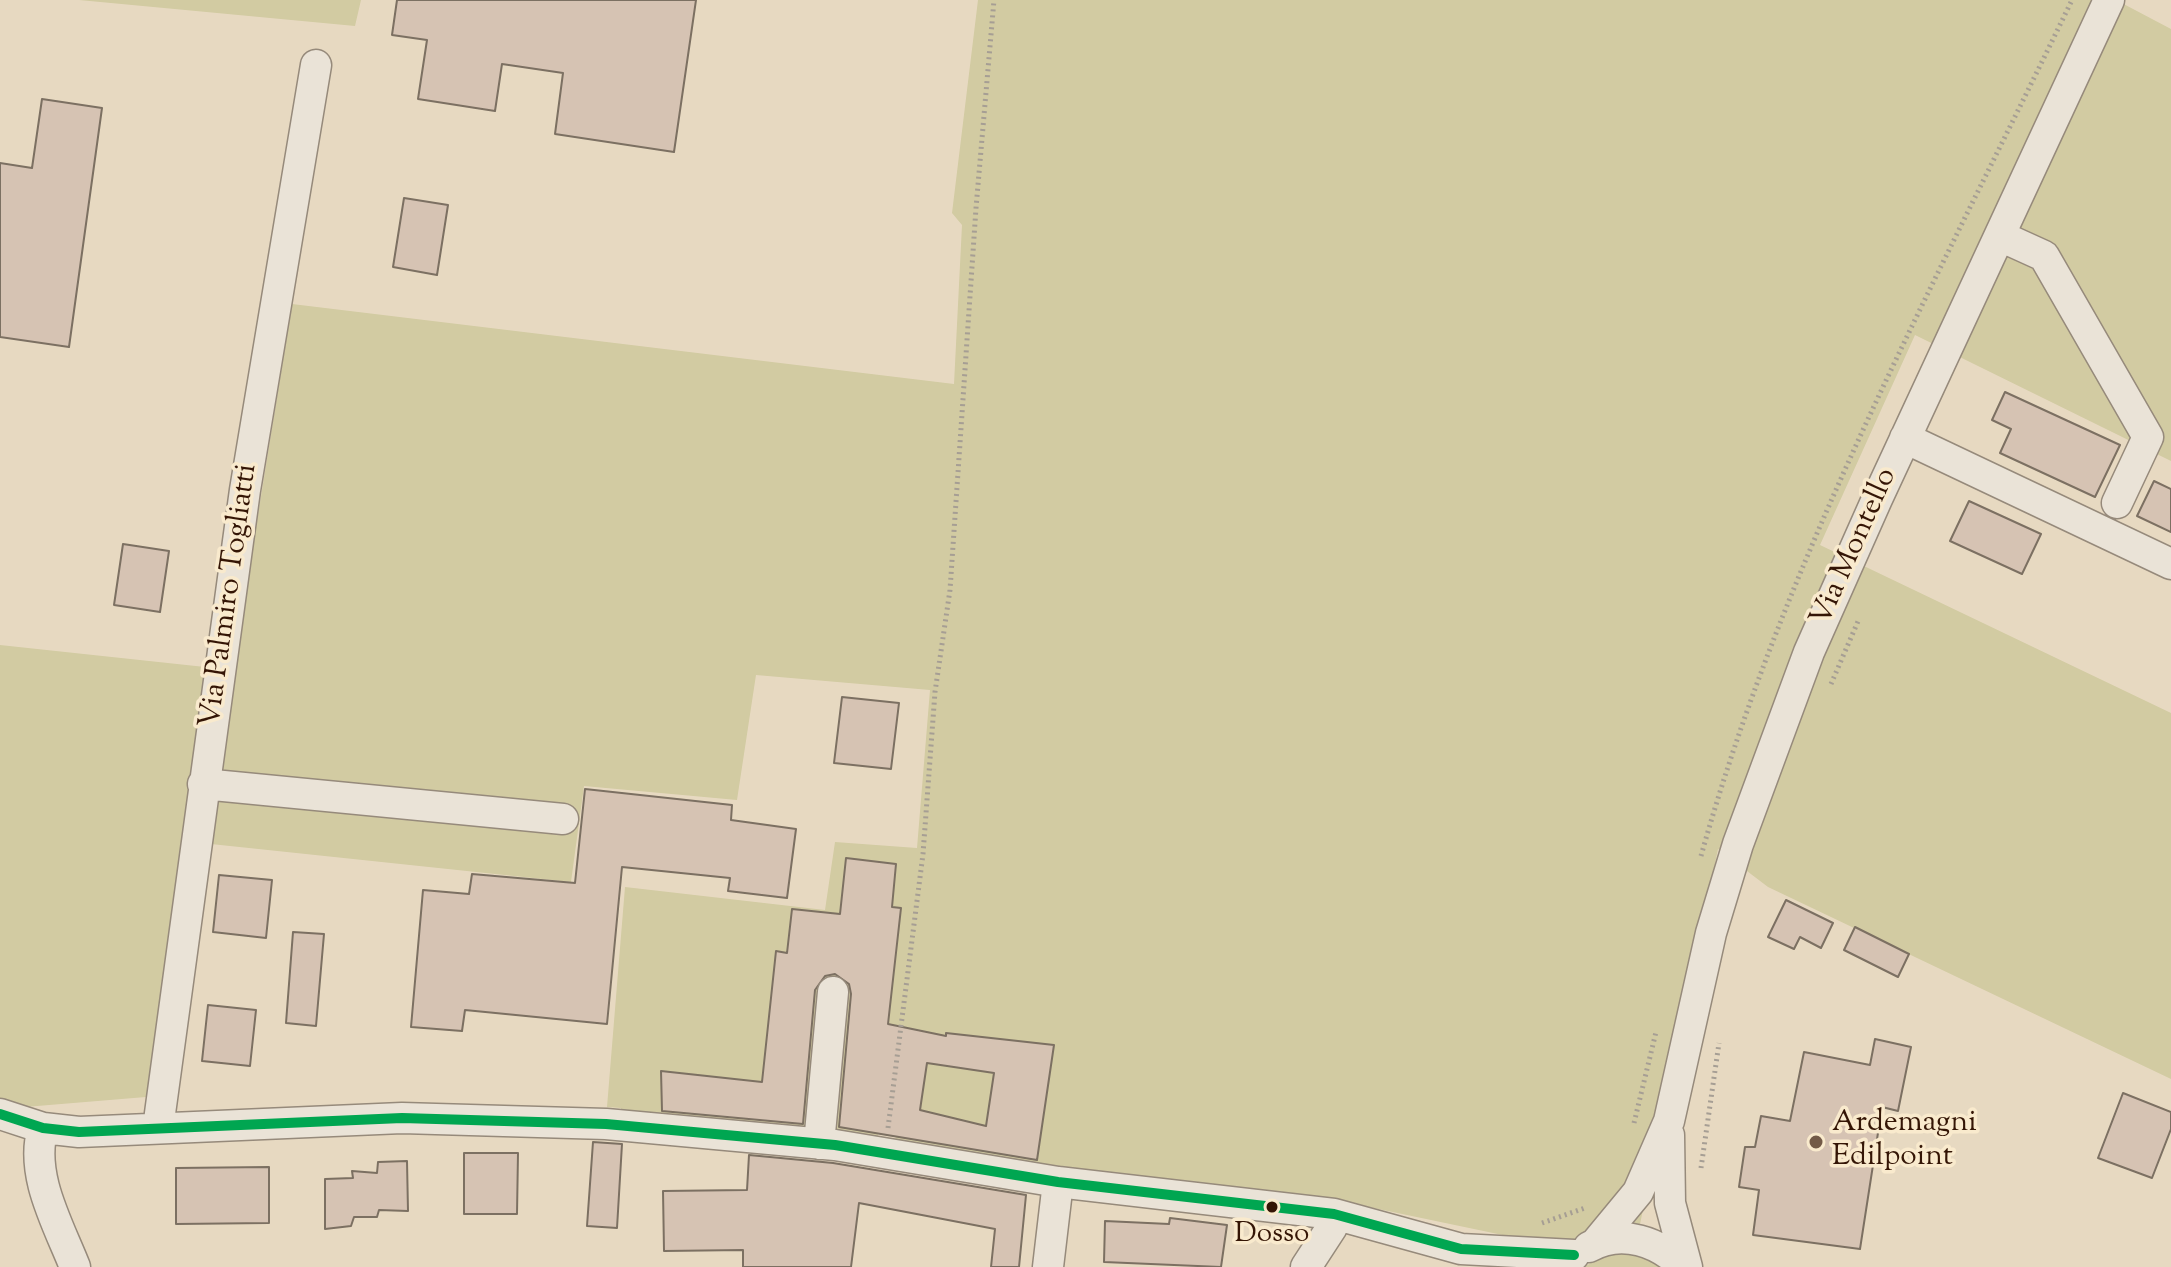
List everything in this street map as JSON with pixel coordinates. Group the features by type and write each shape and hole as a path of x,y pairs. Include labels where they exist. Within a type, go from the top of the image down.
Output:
{"street":[{"name":"Via Montello","path":"1577,1255 1644,1182 1669,1121 1711,933 1738,844 1809,652 2109,0"},
{"name":"Via Palmiro Togliatti","path":"158,1128 245,490 316,65"},
{"path":"2000,236 2044,256 2148,437 2117,503"},
{"path":"1905,438 2171,564"},
{"path":"203,784 563,819"},
{"path":"819,1144 833,992"},
{"path":"0,1114 43,1128 79,1132 402,1118 606,1124 819,1144 1058,1182 1334,1214 1472,1258 1577,1255 1620,1238 1646,1241 1669,1252 1686,1267"},
{"name":"Via Montello","path":"1669,1121 1670,1203 1686,1267"},
{"path":"43,1128 37,1147 41,1175 75,1267"},
{"path":"1048,1267 1058,1182"},
{"path":"1306,1267 1332,1227 1334,1214"}],"path":[{"path":"884,1153 923,854 935,692 950,590 976,208 994,0"},
{"path":"1828,692 1863,608"},
{"path":"1701,1172 1721,1031"}],"shaded area":[{"path":"79,0 361,0 355,26"},
{"path":"978,0 2116,0 2171,29 2171,461 1915,335 1820,545 2171,713 2171,1079 1768,887 1718,849 1634,1253 1663,1267 1584,1267 1603,1256 1364,1206 1097,1180 895,1142 910,1030 892,1028 877,1142 621,1118 621,1108 607,1107 625,887 825,910 835,842 917,848 930,690 756,675 737,800 584,786 571,882 192,842 158,1096 13,1108 0,1102 0,645 233,670 292,304 954,384 962,225 952,213"}],"building":[{"path":"397,0 696,0 674,152 555,134 563,73 502,64 495,111 418,99 427,40 392,35"},
{"path":"42,99 102,108 69,347 0,337 0,163 32,168"},
{"path":"404,198 448,205 437,275 393,267"},
{"path":"2005,392 2120,445 2095,497 2000,453 2011,429 1992,420"},
{"path":"2154,481 2171,489 2171,532 2137,516"},
{"path":"1969,501 2041,534 2022,574 1950,541"},
{"path":"123,544 169,551 160,612 114,605"},
{"path":"842,697 899,703 891,769 834,763"},
{"path":"585,789 732,805 731,820 796,829 787,898 728,891 730,878 622,867 607,1024 465,1010 462,1031 411,1027 423,890 469,894 472,874 575,883"},
{"path":"846,858 896,864 892,907 901,908 888,1024 946,1036 946,1033 1054,1045 1037,1160 839,1127 851,994 849,984 835,974 825,976 815,990 803,1124 662,1111 661,1071 762,1082 776,951 787,953 792,909 840,914","holes":["927,1063 994,1073 986,1126 920,1110"]},
{"path":"219,875 272,880 266,938 213,932"},
{"path":"1786,900 1833,923 1821,948 1800,937 1794,949 1768,937"},
{"path":"1855,927 1909,954 1898,977 1844,950"},
{"path":"293,932 324,934 316,1026 286,1023"},
{"path":"208,1005 256,1010 250,1066 202,1061"},
{"path":"1875,1039 1911,1047 1898,1111 1882,1107 1860,1249 1753,1235 1759,1190 1739,1187 1745,1147 1755,1147 1761,1116 1790,1121 1804,1052 1870,1065"},
{"path":"2123,1093 2171,1112 2171,1129 2152,1178 2098,1158"},
{"path":"593,1142 622,1144 617,1228 587,1226"},
{"path":"464,1153 518,1153 517,1214 464,1214"},
{"path":"749,1155 833,1163 1026,1195 1019,1267 991,1267 995,1229 859,1203 851,1267 743,1267 743,1250 664,1251 663,1191 747,1190"},
{"path":"407,1161 408,1211 379,1210 377,1217 354,1217 351,1226 325,1229 325,1179 353,1178 352,1171 377,1173 378,1162"},
{"path":"269,1167 269,1223 176,1224 176,1168"},
{"path":"1170,1218 1227,1225 1221,1267 1104,1262 1105,1221 1169,1224"}],"transit line":[{"path":"0,1114 43,1128 79,1132 402,1118 606,1124 835,1145 1058,1182 1334,1214 1461,1249 1574,1255"}],"place":[{"name":"Ardemagni Edilpoint","path":"1816,1142"},
{"name":"Dosso","path":"1272,1207"}]}
